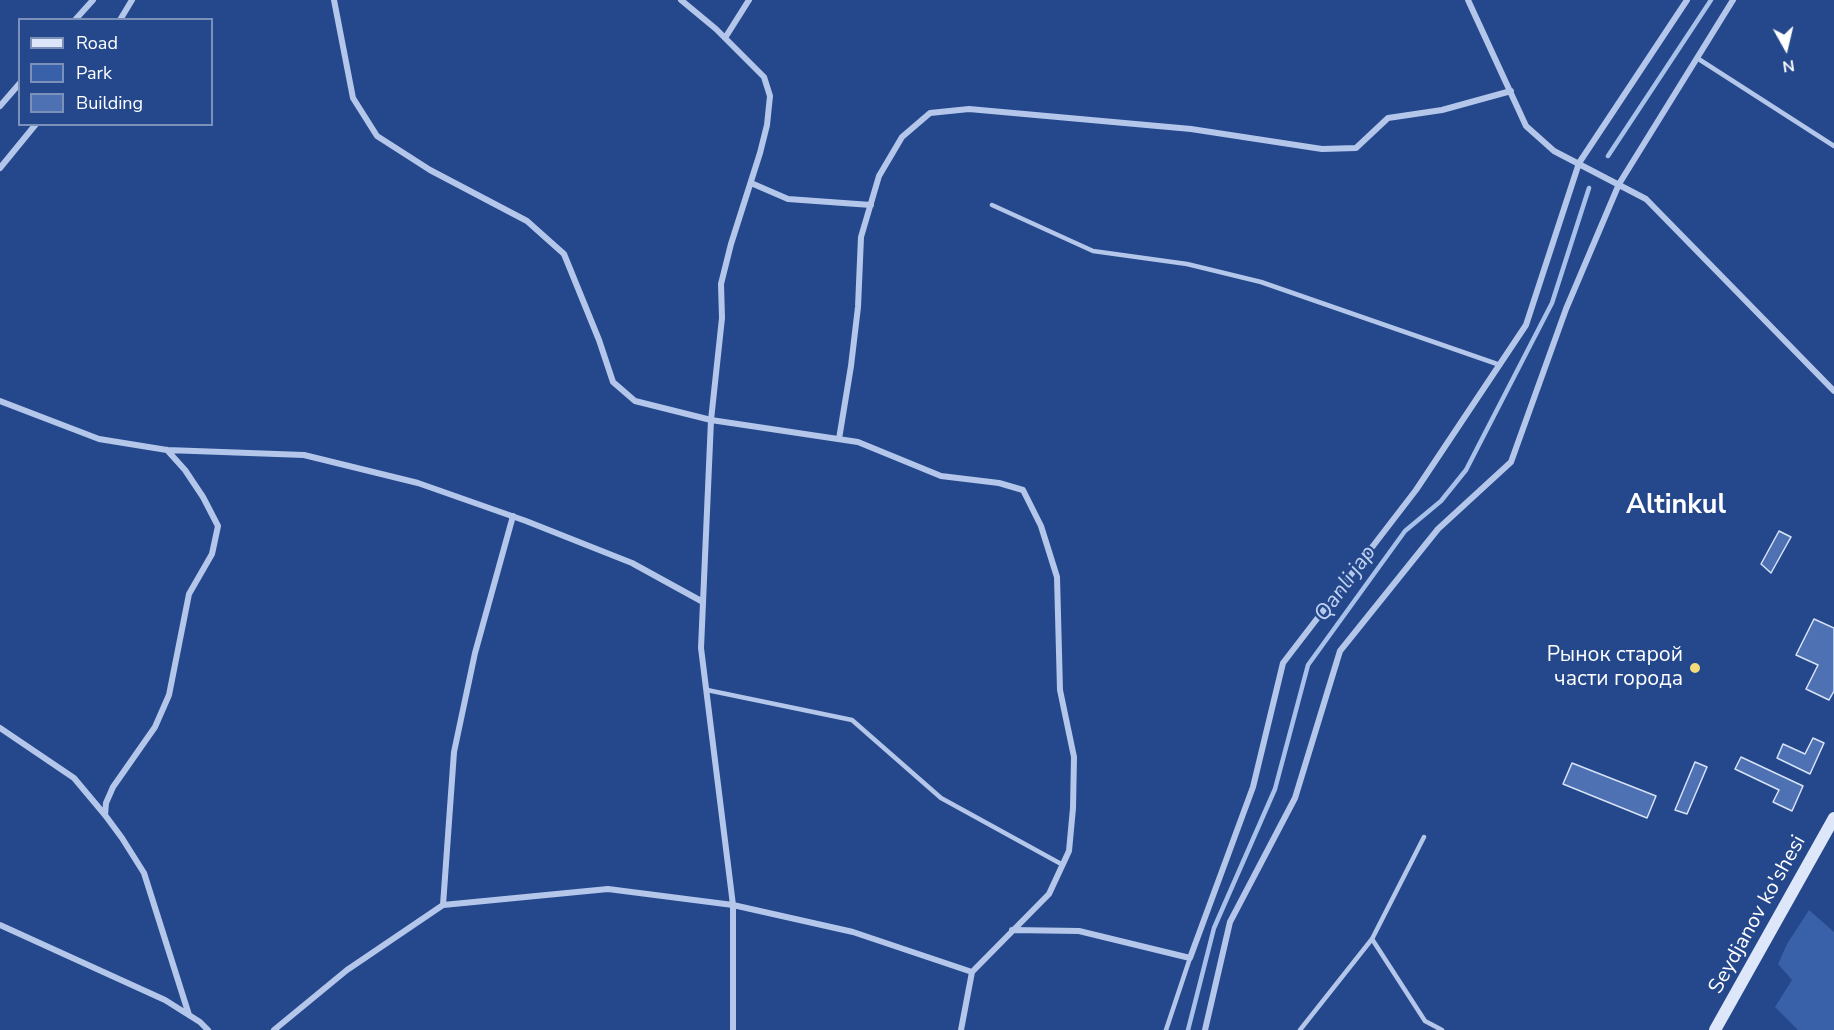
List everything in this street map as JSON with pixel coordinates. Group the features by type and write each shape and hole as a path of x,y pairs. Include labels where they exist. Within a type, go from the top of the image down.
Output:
{"main road":[{"name":"Seydjanov ko'shesi","path":"1715,1030 1834,818"}],"street":[{"path":"77,18 93,0"},
{"path":"121,18 132,0"},
{"path":"334,0 353,98 377,136 430,170 527,221 564,254 599,340 613,382 635,401 711,420 858,442 941,476 999,483 1023,490 1041,526 1057,577 1060,690 1074,757 1069,851 1049,894 972,972 961,1030"},
{"path":"681,0 725,38 764,77 770,96 767,125 721,284 722,318 711,420 701,648 732,905 733,1030"},
{"path":"725,38 749,0"},
{"path":"1468,0 1526,126 1554,151 1646,199 1834,391"},
{"path":"1012,930 1079,931 1190,958 1253,787 1283,663 1416,490 1526,325 1579,163 1687,0"},
{"path":"1205,1030 1230,922 1295,798 1340,651 1438,529 1511,462 1566,309 1619,184 1733,0"},
{"path":"0,106 18,85"},
{"path":"839,439 858,307 861,237 879,176 902,137 930,113 969,109 1191,129 1323,148 1356,148 1388,118 1442,110 1511,91"},
{"path":"0,168 34,126"},
{"path":"751,183 788,199 871,205"},
{"path":"0,401 99,439 166,450 304,455 418,483 513,516 632,563 703,602"},
{"path":"105,815 106,803 113,787 155,727 169,695 189,594 212,554 218,526 185,470 166,450"},
{"path":"443,905 454,752 475,653 513,516"},
{"path":"0,728 74,778 105,815 144,873 189,1015"},
{"path":"274,1030 347,970 443,905 608,888 732,905 853,932 972,972"},
{"path":"0,925 165,1000 201,1022 208,1030"}],"lane":[{"path":"1697,58 1834,146"},
{"path":"992,205 1093,251 1187,264 1261,282 1500,365"},
{"path":"707,690 852,720 941,798 1063,865"},
{"path":"1300,1030 1372,939 1424,837"},
{"path":"1372,939 1425,1022 1442,1030"},
{"path":"1166,1030 1190,958"}],"green space":[{"path":"1809,910 1834,932 1834,1030 1798,1030 1775,1007 1792,980 1778,964 1787,944"}],"building":[{"path":"1779,531 1791,537 1771,573 1761,564"},
{"path":"1814,619 1834,628 1834,691 1829,700 1806,689 1818,665 1796,655"},
{"path":"1813,738 1824,743 1810,774 1777,758 1783,744 1805,754"},
{"path":"1741,757 1803,786 1792,811 1773,802 1779,790 1735,769"},
{"path":"1695,762 1707,767 1687,814 1675,810"},
{"path":"1572,763 1656,796 1647,818 1563,784"}],"waterway":[{"path":"1608,156 1711,0"},
{"name":"Qanli jap","path":"1188,1030 1214,928 1275,789 1308,665 1405,531 1441,501 1466,470 1552,303 1589,188"}],"place":[{"name":"Рынок старой части города","path":"1695,668"}],"district":[{"name":"Altinkul","path":"1676,506"}]}
